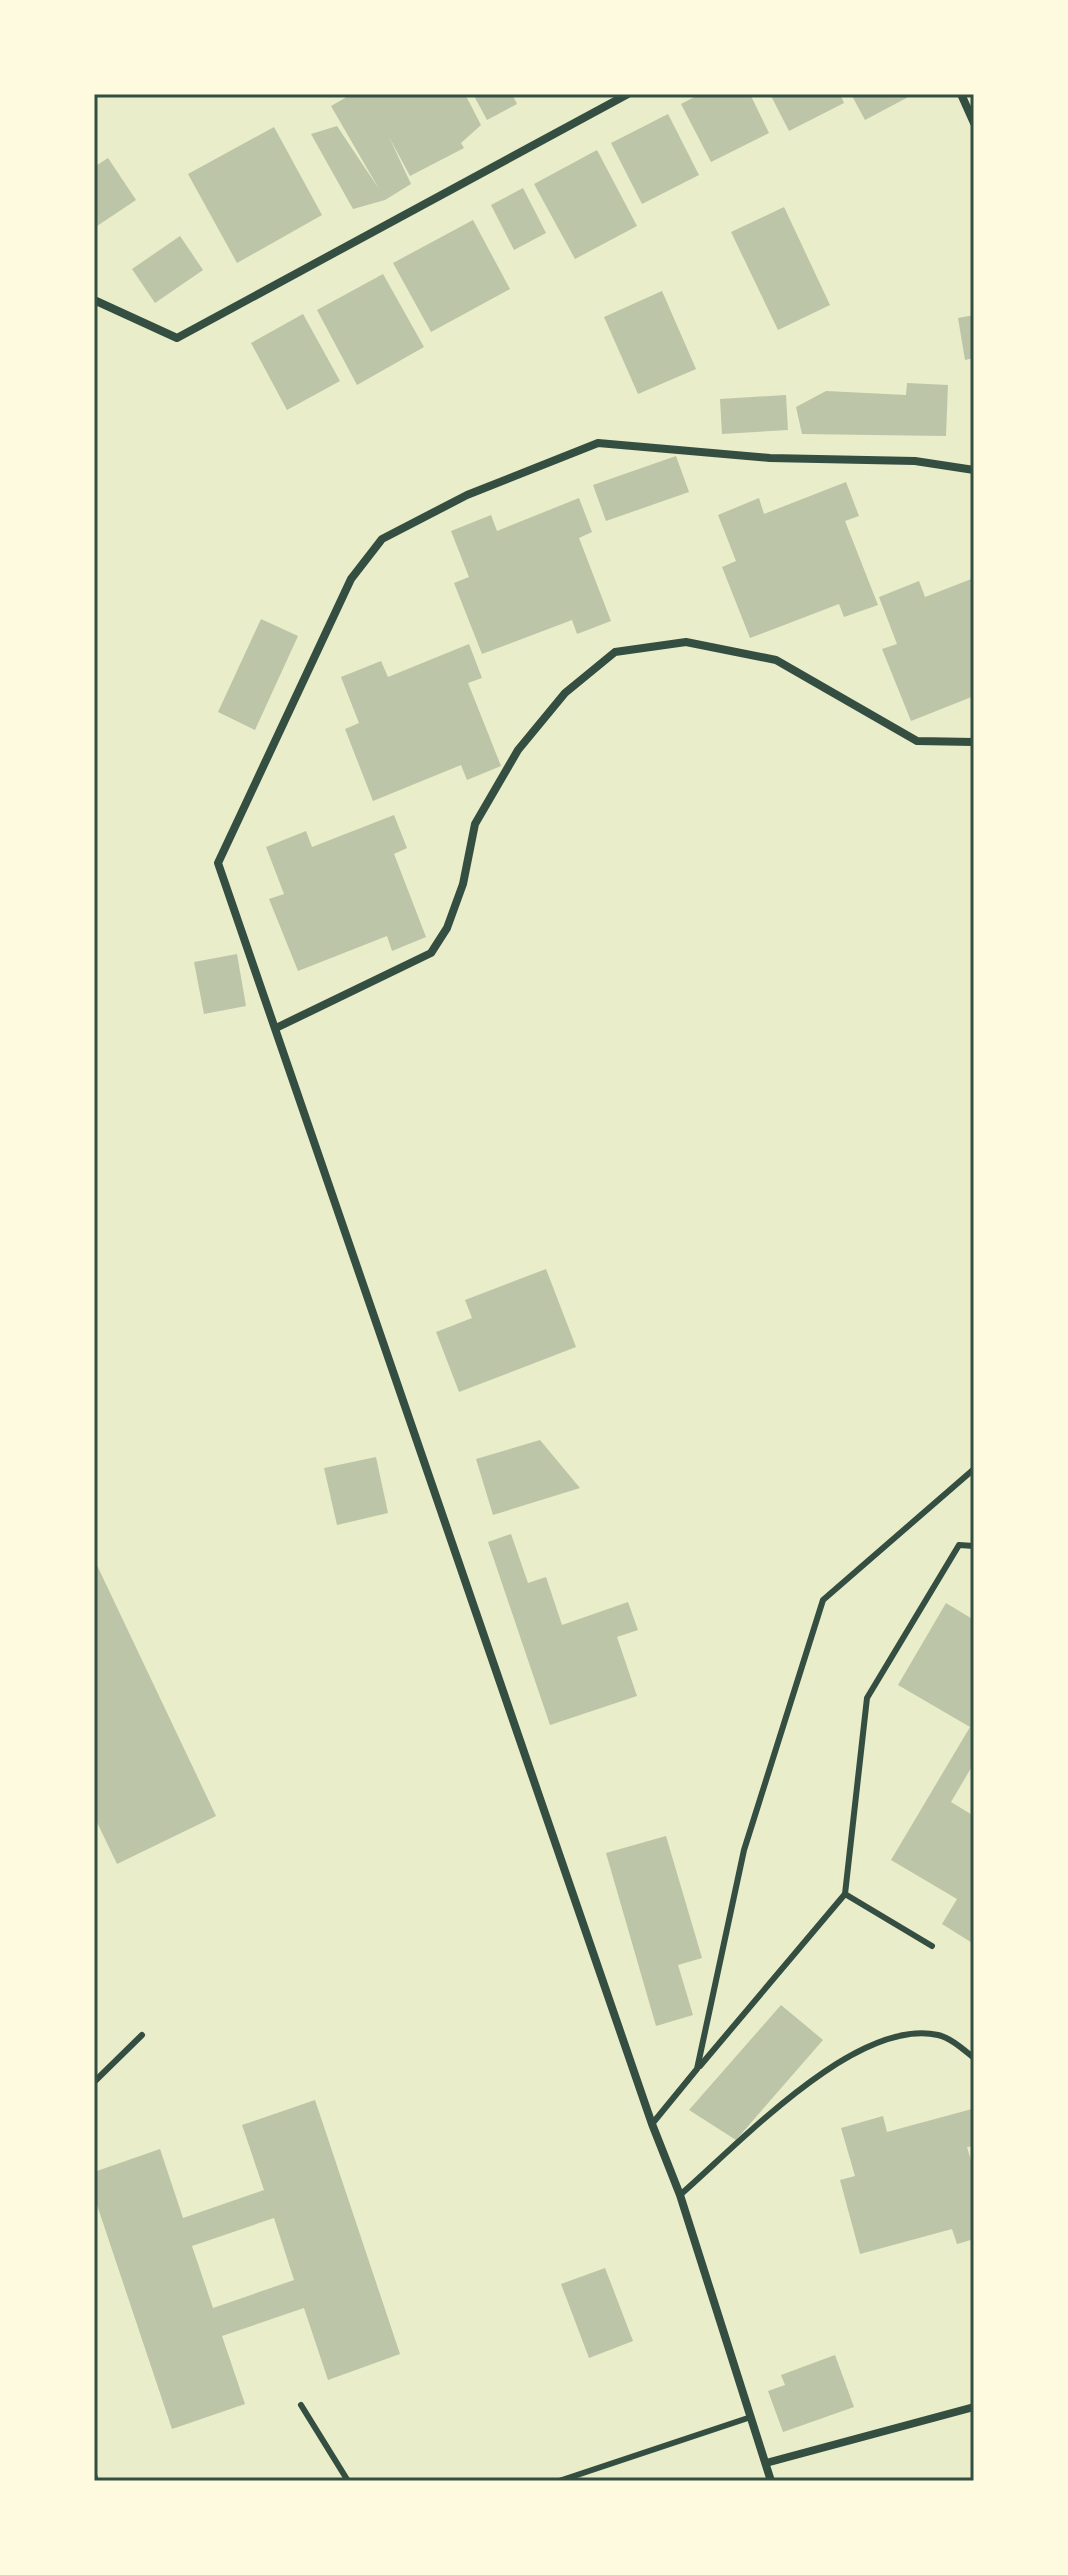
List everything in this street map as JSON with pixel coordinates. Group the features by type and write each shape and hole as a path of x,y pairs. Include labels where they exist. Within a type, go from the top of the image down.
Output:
{"street":[{"path":"94,300 177,338 628,94"},
{"path":"961,94 974,123"},
{"path":"771,2481 680,2195 652,2124 218,863 351,579 382,539 467,495 598,443 770,458 915,461 974,470"},
{"path":"276,1028 431,953 447,928 463,884 475,824 518,750 565,693 615,652 686,642 776,660 917,741 974,742"},
{"path":"766,2463 974,2407"}],"lane":[{"path":"697,2069 744,1850 823,1600 974,1469"},
{"path":"652,2124 845,1894 867,1698 959,1545 974,1546"},
{"path":"845,1894 932,1946"},
{"path":"680,2195 827,2067 883,2039 918,2033 941,2036 974,2058"},
{"path":"94,2082 142,2035"},
{"path":"301,2405 348,2481"},
{"path":"559,2481 751,2417"},
{"path":"94,2475 96,2481"}],"building":[{"path":"352,94 465,94 481,125 461,143 464,148 410,176 389,137 411,184 385,200 353,209 311,134 337,126 379,189 331,106"},
{"path":"473,94 512,94 517,104 487,120"},
{"path":"700,94 750,94 769,133 711,162 681,104"},
{"path":"770,94 840,94 844,103 789,131"},
{"path":"851,94 914,94 865,120"},
{"path":"668,114 699,175 642,204 611,143"},
{"path":"274,127 322,215 237,263 188,174"},
{"path":"597,150 637,226 575,259 534,184"},
{"path":"108,158 136,200 94,228 94,167"},
{"path":"523,188 546,233 514,250 491,205"},
{"path":"784,207 830,305 778,330 731,232"},
{"path":"473,220 510,289 431,332 393,263"},
{"path":"180,236 203,270 155,303 132,269"},
{"path":"383,274 424,347 357,385 317,310"},
{"path":"662,291 696,369 638,394 604,317"},
{"path":"303,314 340,381 287,410 251,343"},
{"path":"974,315 974,358 965,360 958,318"},
{"path":"907,383 948,385 946,436 802,434 796,407 826,391 906,395"},
{"path":"786,395 788,430 722,434 720,399"},
{"path":"676,456 689,492 606,521 593,485"},
{"path":"846,482 859,516 845,521 878,605 844,617 839,604 750,638 722,567 736,561 718,515 759,498 764,514"},
{"path":"579,498 592,532 579,538 611,621 577,634 572,620 482,654 454,583 469,577 451,531 491,515 497,531"},
{"path":"974,578 974,696 911,721 882,649 897,644 879,597 919,581 925,597"},
{"path":"261,619 298,636 255,730 218,712"},
{"path":"469,644 482,678 468,683 501,766 467,780 461,765 373,801 345,729 359,723 341,677 381,661 388,677"},
{"path":"394,815 407,848 394,854 426,937 392,951 387,936 298,971 269,899 284,894 266,847 306,831 312,847"},
{"path":"237,954 246,1006 204,1014 194,962"},
{"path":"546,1269 576,1347 459,1392 436,1332 472,1318 465,1300"},
{"path":"540,1440 580,1488 493,1515 476,1459"},
{"path":"376,1457 388,1513 337,1525 324,1468"},
{"path":"511,1534 528,1583 546,1577 562,1625 628,1602 638,1630 617,1637 637,1696 550,1725 488,1542"},
{"path":"94,1559 216,1816 117,1864 94,1816"},
{"path":"946,1603 974,1620 974,1763 951,1802 974,1816 974,1944 942,1924 957,1899 891,1860 970,1727 898,1685"},
{"path":"666,1836 702,1958 678,1965 693,2015 656,2026 606,1853"},
{"path":"781,2005 823,2040 736,2140 689,2110"},
{"path":"315,2100 400,2354 328,2380 304,2308 222,2336 245,2404 172,2429 94,2196 94,2172 160,2149 183,2218 264,2190 242,2125","holes":["274,2218 294,2280 213,2308 192,2246"]},
{"path":"972,2109 974,2146 967,2147 974,2171 974,2239 957,2244 952,2229 860,2254 840,2180 855,2176 841,2128 883,2116 887,2132"},
{"path":"605,2268 633,2341 589,2358 561,2284"},
{"path":"835,2355 854,2407 783,2432 768,2391 785,2385 781,2375"}]}
